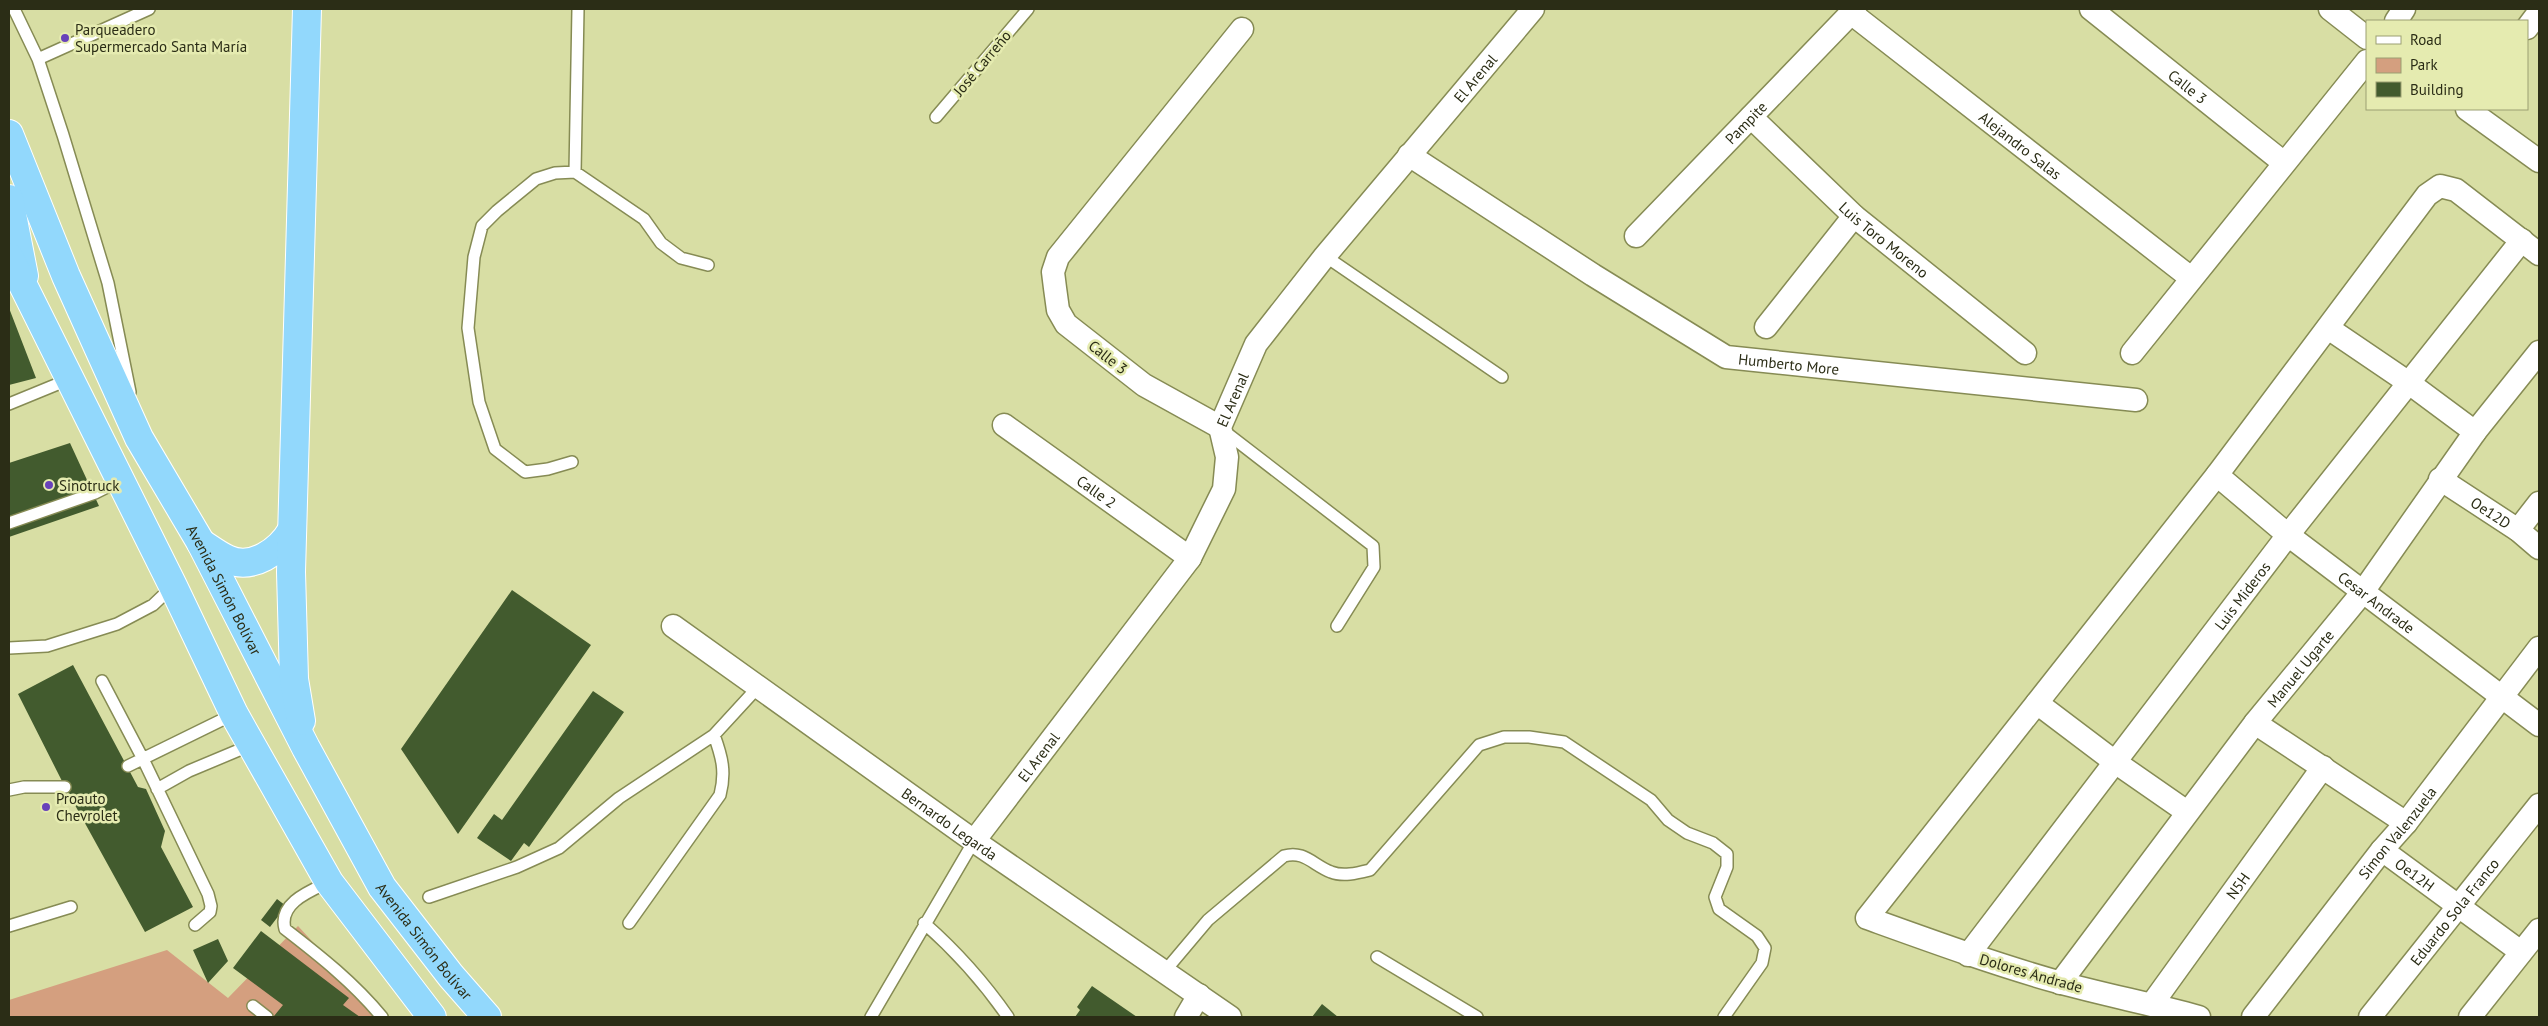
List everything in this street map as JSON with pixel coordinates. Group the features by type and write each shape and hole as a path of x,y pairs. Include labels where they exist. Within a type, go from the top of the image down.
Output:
{"highway":[{"path":"306,748 294,679 292,530 308,9"},
{"name":"Avenida Simón Bolívar","path":"9,134 66,276 139,438 201,542 306,748 382,887 451,976 487,1017"},
{"path":"9,199 26,288"},
{"path":"9,257 251,745 329,882 432,1017"},
{"path":"201,542 228,560 250,561 260,559 279,548 292,530"}],"street":[{"name":"El Arenal","path":"974,841 1190,558 1224,489 1227,458 1220,427 1256,344 1325,256 1533,9"},
{"name":"Calle 3","path":"2091,9 2284,163"},
{"path":"2330,9 2366,37"},
{"path":"2397,20 2404,9"},
{"name":"Pampite","path":"1636,236 1853,11"},
{"name":"Alejandro Salas","path":"1853,11 2191,278"},
{"path":"2528,27 2539,12"},
{"name":"Calle 3","path":"1220,427 1144,385 1066,324 1058,310 1053,272 1058,257 1242,29"},
{"path":"2132,353 2366,62"},
{"path":"2469,110 2539,161"},
{"name":"Luis Toro Moreno","path":"1751,116 1854,216 2025,353"},
{"name":"Humberto More","path":"1409,155 1593,275 1726,357 2136,400"},
{"path":"2187,812 2115,762 2037,703 2218,475 2427,195 2440,186 2456,190 2531,247"},
{"path":"1766,327 1854,216"},
{"name":"Luis Mideros","path":"1968,955 2288,535 2409,383 2531,247"},
{"path":"2328,328 2409,383 2475,432"},
{"name":"Manuel Ugarte","path":"2060,983 2255,723 2362,593 2475,432 2539,352"},
{"name":"Calle 2","path":"1004,425 1190,558"},
{"name":"Cesar Andrade","path":"2218,475 2288,535 2362,593 2503,696 2539,725"},
{"name":"Oe12D","path":"2440,480 2518,530 2539,548"},
{"path":"2518,530 2539,503"},
{"name":"Bernardo Legarda","path":"673,626 974,841 1166,971 1230,1017"},
{"name":"Simon Valenzuela","path":"2253,1017 2382,850 2406,823 2539,648"},
{"name":"Dolores Andrade","path":"2037,703 1867,918 1968,955 2060,983 2199,1017"},
{"path":"2255,723 2406,823"},
{"name":"N5H","path":"2152,1004 2323,767"},
{"name":"Eduardo Sola Franco","path":"2370,1017 2539,805"},
{"name":"Oe12H","path":"2382,850 2521,952"},
{"path":"2470,1017 2539,930"},
{"path":"1186,1017 1198,995"}],"lane":[{"path":"38,60 149,9"},
{"path":"575,172 578,9"},
{"name":"José Carreño","path":"936,117 1028,9"},
{"path":"19,10 64,134 108,283 139,438"},
{"path":"572,462 548,469 525,472 495,449 479,402 468,328 474,257 482,226 536,179 555,173 575,172 644,219 660,242 681,258 708,265"},
{"path":"1325,256 1502,376"},
{"path":"9,404 70,379"},
{"name":"Calle 3","path":"1220,427 1239,444 1373,546 1374,567 1337,626"},
{"path":"9,523 94,493 121,480"},
{"path":"9,648 47,646 117,624 153,605 173,586"},
{"path":"102,681 143,759 210,900 210,912 195,925"},
{"path":"429,897 516,867 559,848 619,798 714,735 759,686"},
{"path":"128,766 234,714"},
{"path":"629,924 720,795 724,778 723,760 714,735"},
{"path":"1166,971 1208,920 1284,856 1292,854 1304,856 1330,872 1339,874 1370,870 1480,745 1504,737 1529,737 1564,742 1651,800 1668,820 1687,833 1713,843 1727,854 1727,867 1715,897 1719,910 1757,936 1765,948 1762,963 1724,1017"},
{"path":"157,789 189,771 251,745"},
{"path":"9,790 24,787 64,787"},
{"path":"871,1017 974,841"},
{"path":"329,882 304,894 290,907 284,915 285,929 320,956 366,998 382,1017"},
{"path":"9,926 71,907"},
{"path":"924,924 954,949 984,982 1008,1017"},
{"path":"1377,957 1477,1017"},
{"path":"253,1006 267,1017"}],"green space":[{"path":"298,926 382,1017 9,1017 9,1000 167,950 228,998"}],"building":[{"path":"9,308 36,378 9,385"},
{"name":"Sinotruck","path":"70,443 99,506 9,537 9,463"},
{"path":"512,590 591,645 458,834 401,749"},
{"path":"73,665 138,787 146,789 165,831 161,847 193,907 145,932 65,787 18,694"},
{"path":"593,691 624,712 529,847 524,843 511,861 477,838 494,814 502,820"},
{"path":"277,899 286,906 270,927 261,920"},
{"path":"261,931 349,998 343,1005 360,1017 274,1016 283,1005 233,968"},
{"path":"218,939 228,961 208,983 193,950"},
{"path":"1092,986 1137,1017 1075,1017 1080,1010 1077,1007"},
{"path":"1322,1004 1338,1017 1312,1017"}],"place":[{"name":"Parqueadero Supermercado Santa María","path":"65,38"},
{"name":"Sinotruck","path":"49,485"},
{"name":"Proauto Chevrolet","path":"46,807"}]}
